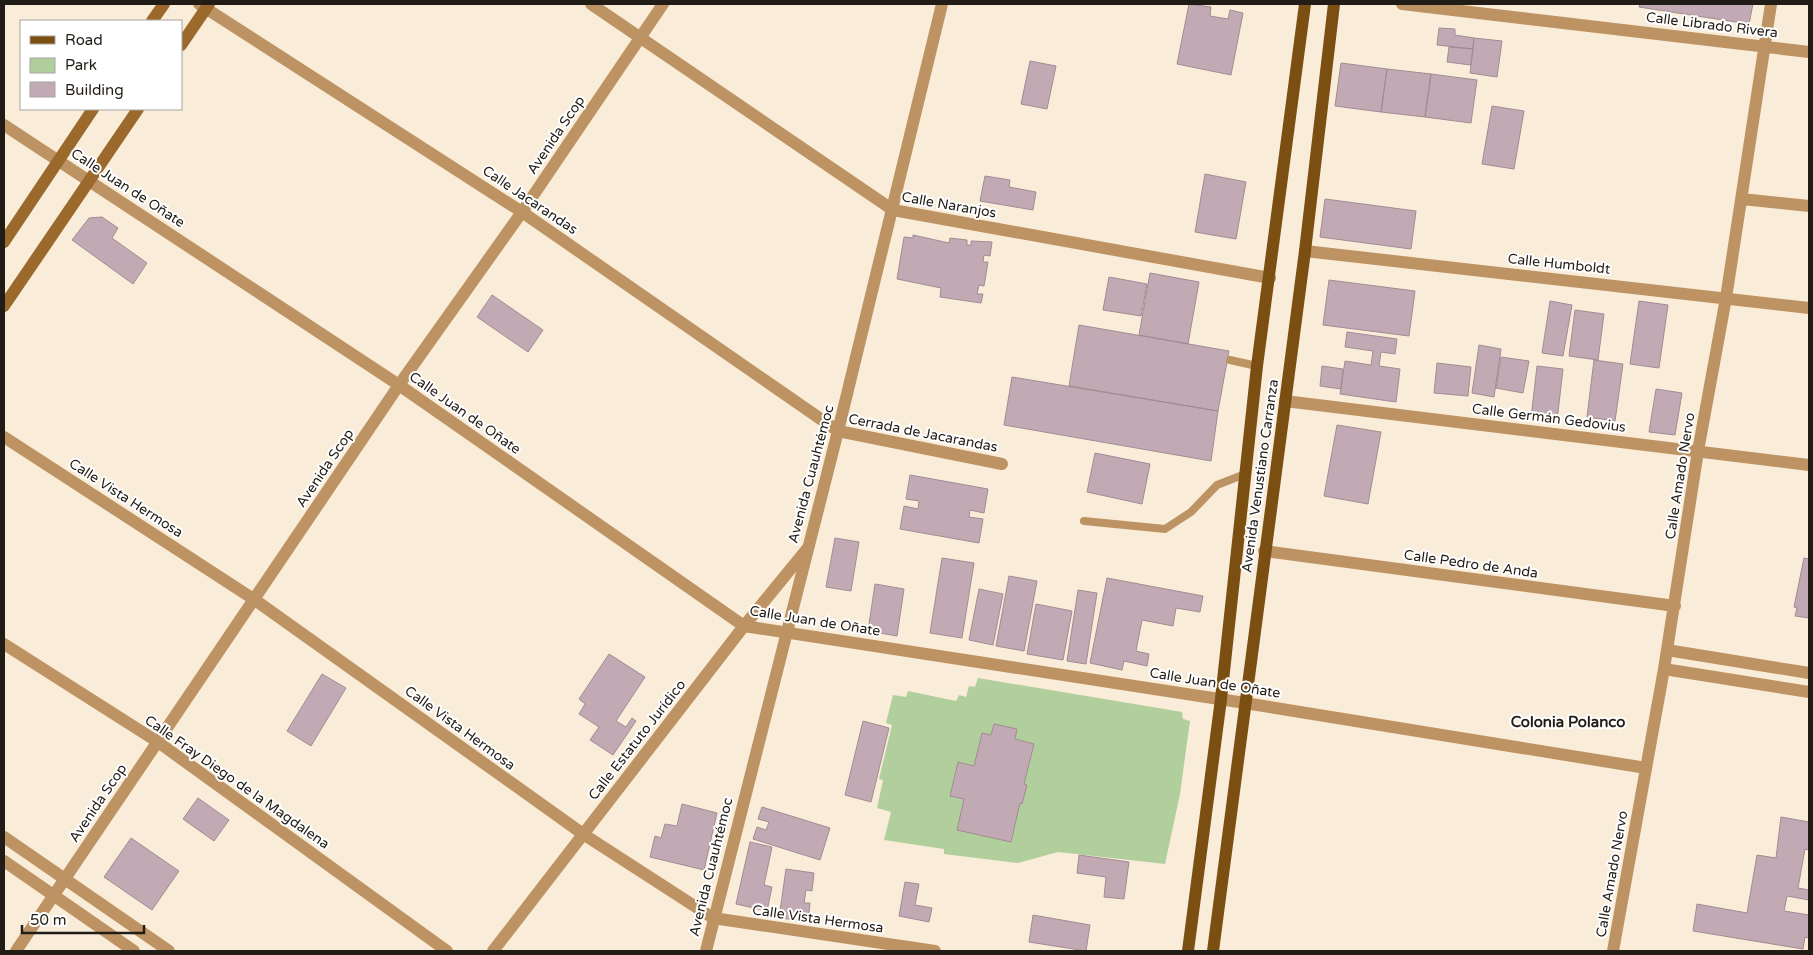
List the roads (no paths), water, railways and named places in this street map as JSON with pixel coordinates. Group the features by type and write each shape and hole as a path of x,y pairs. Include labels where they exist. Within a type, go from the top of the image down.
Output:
{"main road":[{"path":"153,20 164,4"},
{"name":"Avenida Venustiano Carranza","path":"1188,951 1220,699 1257,366 1305,4"},
{"name":"Avenida Venustiano Carranza","path":"1212,951 1264,551 1286,401 1334,4"},
{"path":"182,43 205,5"},
{"path":"4,242 92,110"},
{"path":"4,306 137,110"}],"street":[{"name":"Calle Naranjos","path":"591,4 641,36 893,210 1270,278"},
{"name":"Avenida Scop","path":"16,951 399,385 522,212 663,4"},
{"name":"Avenida Cuauhtémoc","path":"706,951 838,431 942,4"},
{"name":"Calle Librado Rivera","path":"1402,4 1809,52"},
{"name":"Calle Amado Nervo","path":"1613,951 1664,669 1698,451 1726,298 1763,46 1771,4"},
{"name":"Calle Jacarandas","path":"205,5 522,212 838,431"},
{"name":"Calle Juan de Oñate","path":"4,125 399,385 744,626 1220,699 1646,768"},
{"path":"1742,199 1809,206"},
{"name":"Calle Humboldt","path":"1305,250 1809,308"},
{"name":"Calle Germán Gedovius","path":"1286,401 1809,465"},
{"name":"Cerrada de Jacarandas","path":"838,431 1002,464"},
{"name":"Calle Vista Hermosa","path":"4,437 255,600 583,834 713,918 936,951"},
{"name":"Calle Estatuto Jurídico","path":"493,951 744,626 807,549"},
{"name":"Calle Pedro de Anda","path":"1264,551 1674,606"},
{"name":"Calle Fray Diego de la Magdalena","path":"4,644 158,742 447,951"},
{"path":"1667,650 1809,673"},
{"path":"1664,669 1809,692"},
{"path":"4,837 169,951"},
{"path":"4,861 134,951"}],"lane":[{"path":"1230,360 1257,366"},
{"path":"1084,521 1165,529 1191,512 1217,484 1246,474"}],"district":[{"name":"Colonia Polanco","path":"1568,722"}]}
